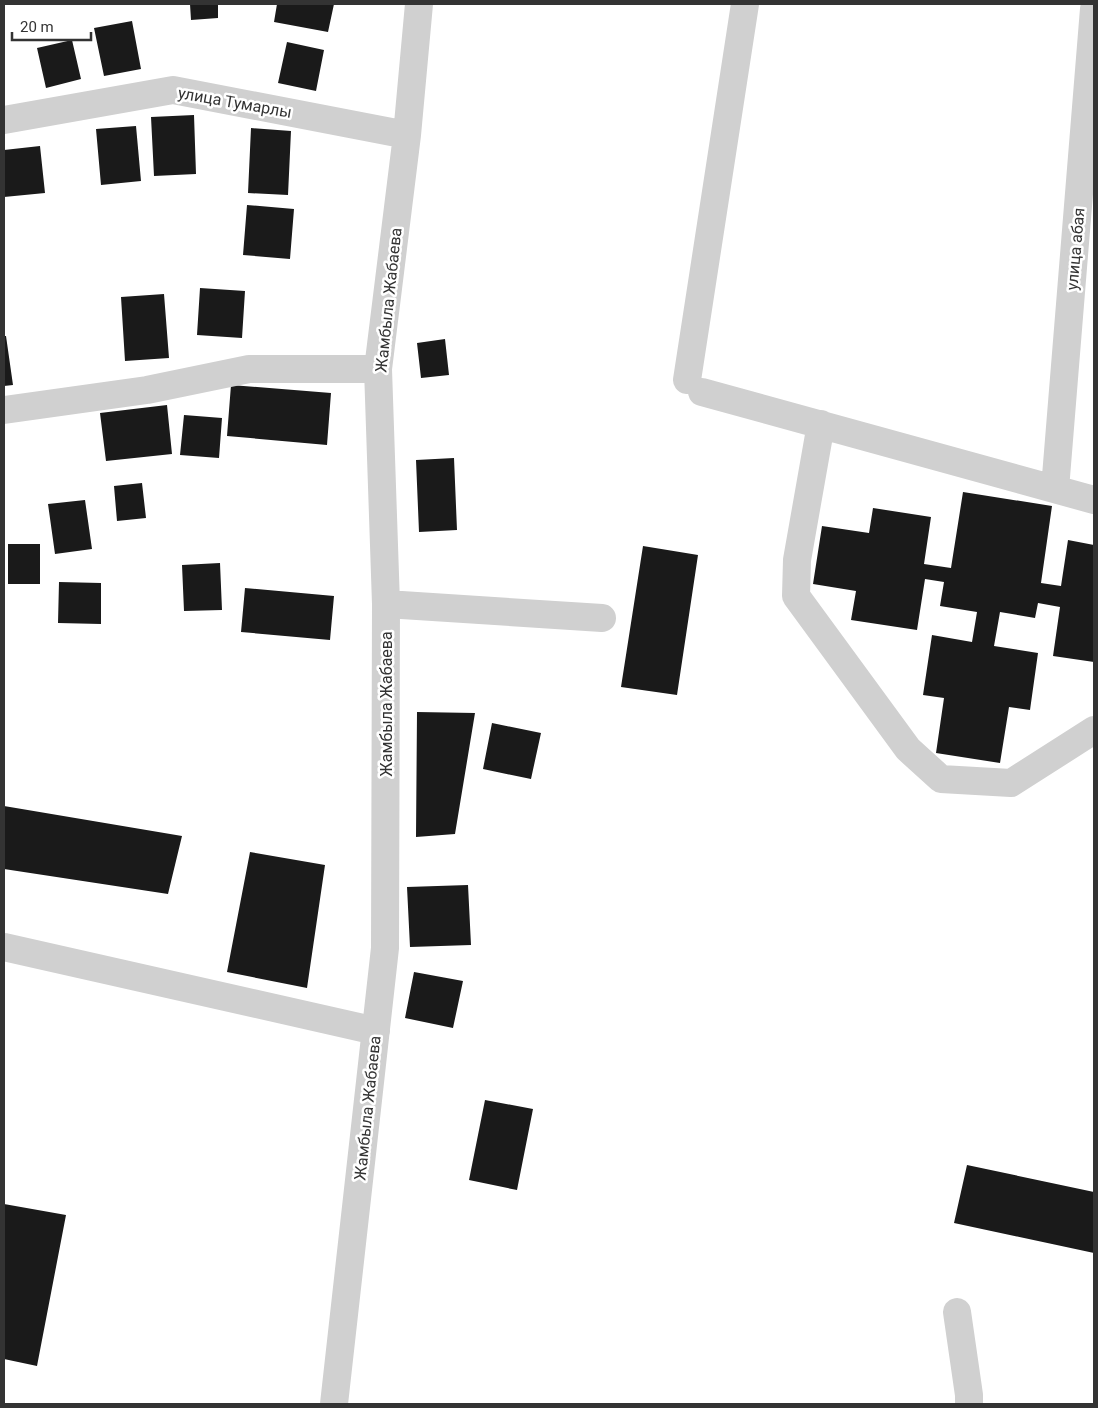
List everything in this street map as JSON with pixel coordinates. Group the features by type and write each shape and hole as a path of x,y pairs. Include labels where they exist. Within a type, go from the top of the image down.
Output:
{"street":[{"name":"Жамбыла Жабаева","path":"334,1404 385,948 386,604 378,368 408,135 419,4"},
{"path":"745,4 695,386 821,424 1094,500"},
{"name":"улица абая","path":"1055,489 1084,262 1094,8"},
{"name":"улица Тумарлы","path":"4,120 173,90 408,135"},
{"path":"4,410 147,390 249,369 378,368"},
{"path":"821,424 797,560 796,596 908,750 941,779 1011,783 1094,730"},
{"path":"386,604 602,618"},
{"path":"4,947 376,1031"},
{"path":"957,1312 969,1404"}],"building":[{"path":"190,4 218,4 218,18 191,20"},
{"path":"277,4 334,4 328,32 274,22"},
{"path":"132,21 141,69 104,76 94,28"},
{"path":"72,40 81,79 46,88 37,48"},
{"path":"287,42 324,50 316,91 278,83"},
{"path":"194,115 196,174 154,176 151,117"},
{"path":"136,126 141,181 101,185 96,129"},
{"path":"251,128 291,131 288,195 248,193"},
{"path":"40,146 45,193 4,197 4,150"},
{"path":"247,205 294,209 290,259 243,255"},
{"path":"200,288 245,291 242,338 197,335"},
{"path":"164,294 169,358 125,361 121,297"},
{"path":"4,336 6,336 13,385 4,386"},
{"path":"445,339 449,375 421,378 417,343"},
{"path":"231,385 331,393 327,445 227,436"},
{"path":"167,405 172,454 106,461 100,413"},
{"path":"184,415 222,418 219,458 180,455"},
{"path":"454,458 457,530 419,532 416,460"},
{"path":"142,483 146,518 117,521 114,486"},
{"path":"963,492 1052,506 1041,583 1061,586 1068,540 1094,545 1094,662 1053,656 1060,607 1038,603 1035,618 1000,612 994,646 1038,653 1030,710 1009,707 1000,763 936,753 944,698 923,695 932,635 972,642 977,612 940,606 944,582 925,579 917,630 851,620 856,591 813,584 822,526 869,533 873,508 931,517 924,564 951,568"},
{"path":"85,500 92,549 55,554 48,504"},
{"path":"8,544 40,544 40,584 8,584"},
{"path":"643,546 698,555 677,695 621,687"},
{"path":"220,563 222,610 184,611 182,565"},
{"path":"59,582 101,583 101,624 58,623"},
{"path":"245,588 334,596 330,640 241,632"},
{"path":"417,712 475,713 455,834 416,837"},
{"path":"492,723 541,733 531,779 483,769"},
{"path":"4,806 182,836 168,894 4,869"},
{"path":"250,852 325,865 307,988 227,972"},
{"path":"468,885 471,945 410,947 407,887"},
{"path":"414,972 463,981 453,1028 405,1018"},
{"path":"485,1100 533,1109 517,1190 469,1180"},
{"path":"967,1165 1094,1192 1094,1253 954,1223"},
{"path":"4,1204 66,1215 37,1366 4,1359"}]}
